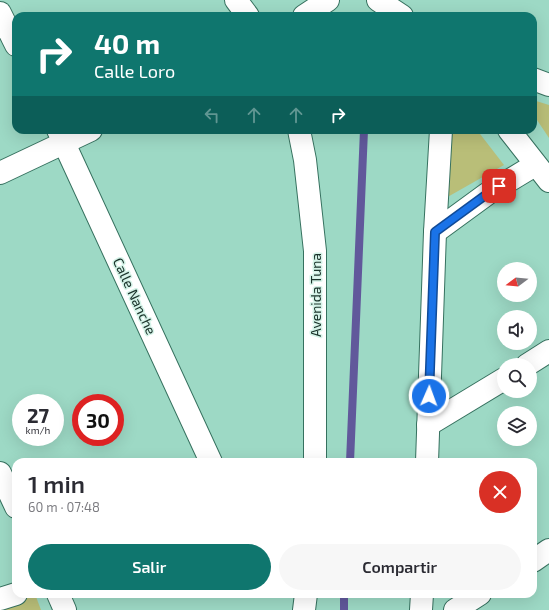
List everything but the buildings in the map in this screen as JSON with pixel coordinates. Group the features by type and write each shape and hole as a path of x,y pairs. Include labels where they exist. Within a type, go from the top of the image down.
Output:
{"street":[{"path":"236,0 245,12"},
{"path":"310,12 328,0"},
{"path":"378,0 396,12"},
{"path":"0,13 12,37"},
{"path":"537,80 549,85"},
{"path":"0,173 61,137 74,134"},
{"name":"Avenida Tuna","path":"300,134 305,160 315,251 315,458"},
{"path":"427,458 435,232 441,134"},
{"path":"512,134 549,182"},
{"name":"Calle Nanche","path":"61,137 209,458"},
{"path":"435,232 487,194 535,165"},
{"path":"537,358 549,351"},
{"path":"428,425 497,383"},
{"path":"0,473 12,498"},
{"path":"537,558 549,550"},
{"path":"0,599 12,595"},
{"path":"60,598 66,610"},
{"path":"304,610 306,598"},
{"path":"422,598 422,610"},
{"path":"455,610 474,598"}],"green space":[{"path":"537,101 549,105 549,138 537,120"},
{"path":"445,134 480,134 504,165 444,199"},
{"path":"22,598 36,598 41,610 0,610 0,605"}],"waterway":[{"path":"350,458 364,134"},
{"path":"344,598 344,610"}],"route":[{"path":"429,396 435,232 499,186"}]}
